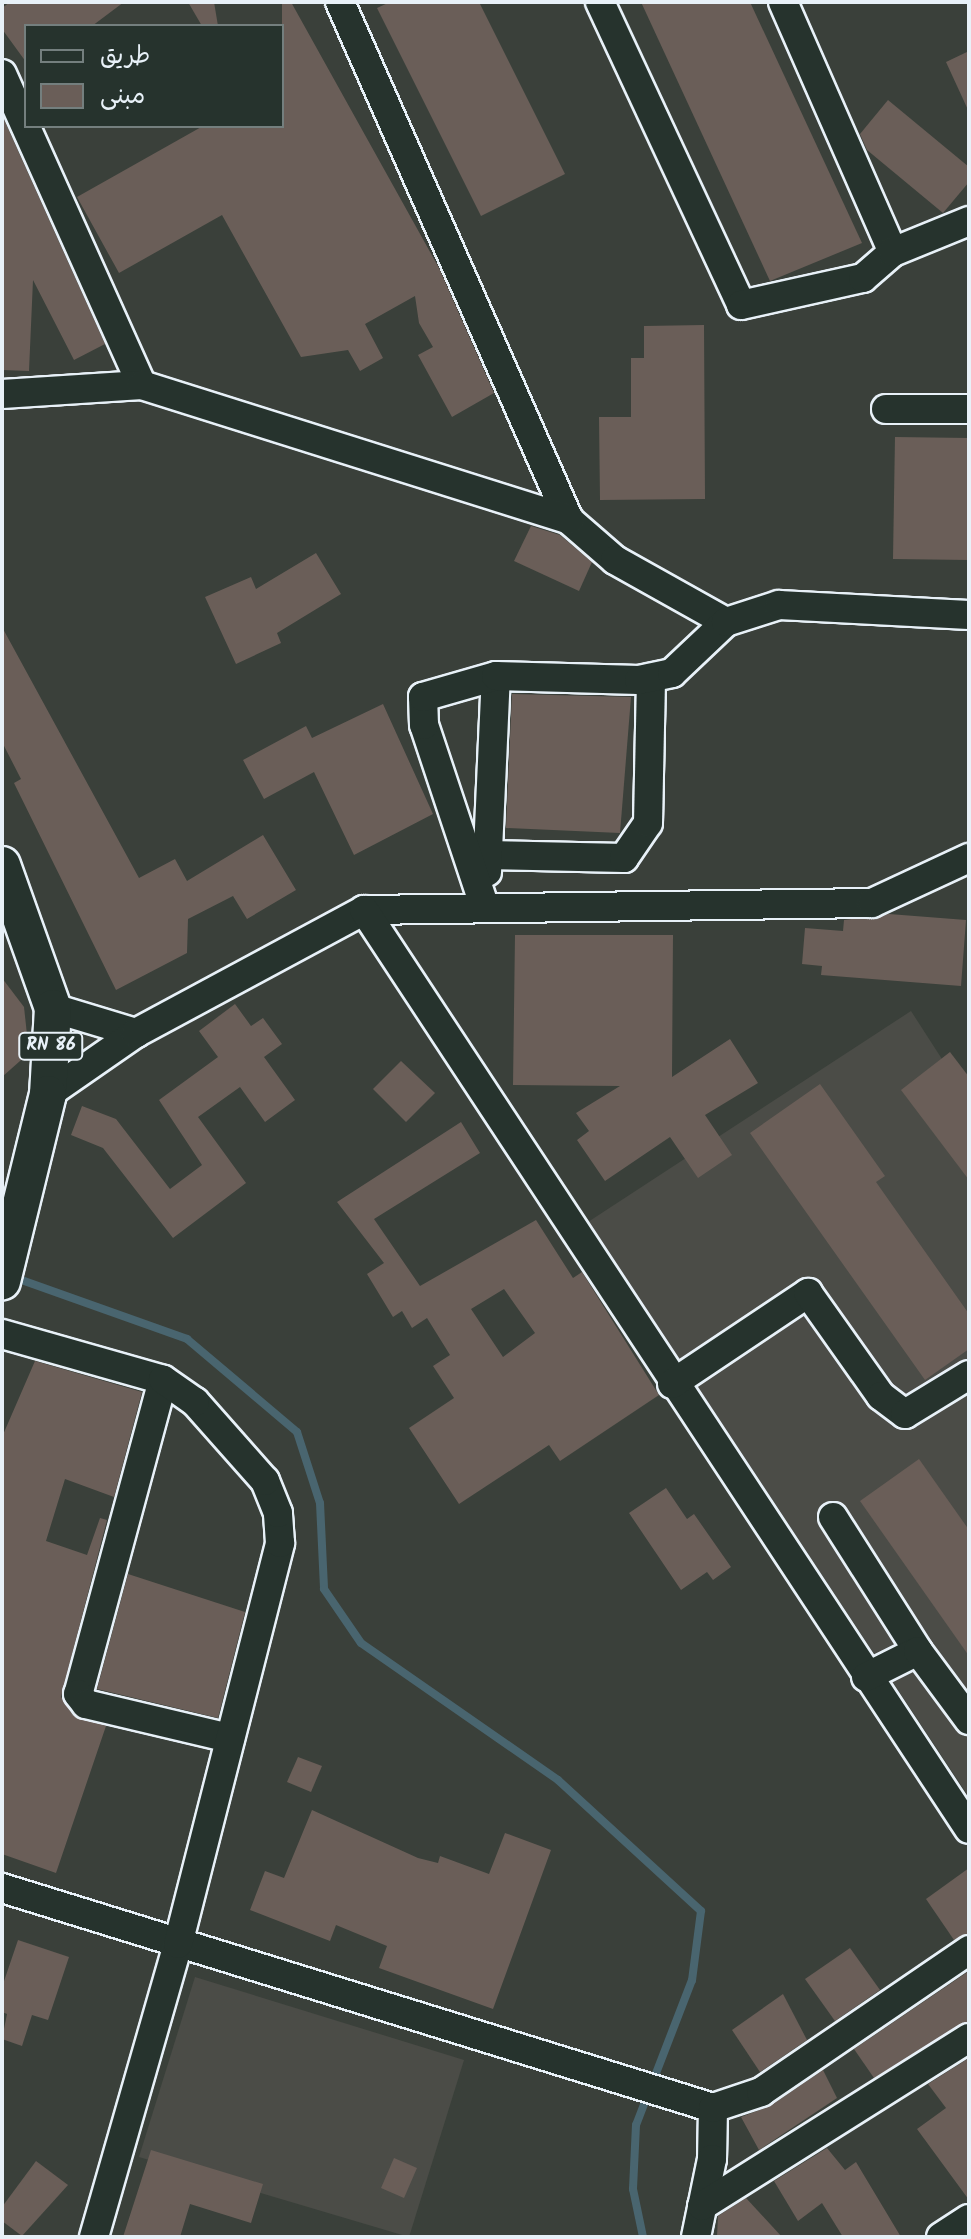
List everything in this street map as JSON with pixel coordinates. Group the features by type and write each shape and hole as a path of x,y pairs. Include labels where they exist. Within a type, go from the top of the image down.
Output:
{"main road":[{"name":"RN 86","path":"2,865 53,1008 48,1094 2,1281"}],"street":[{"path":"340,2 569,520"},
{"path":"600,2 741,305 863,278 893,252 969,221"},
{"path":"783,2 893,252"},
{"path":"2,74 24,123"},
{"path":"26,128 142,385"},
{"path":"2,394 142,385 569,520 615,560 726,622"},
{"path":"886,409 969,409"},
{"path":"485,908 424,725 423,697 496,676 651,678 672,673 726,622 779,605 969,615"},
{"path":"485,908 496,676"},
{"path":"488,855 624,858 648,823 651,678"},
{"path":"48,1094 136,1033 364,910 872,903 969,858"},
{"path":"364,910 672,1384 969,1829"},
{"path":"53,1008 136,1033"},
{"path":"672,1384 808,1293 881,1396 905,1414 969,1375"},
{"path":"2,1334 163,1380 195,1402 265,1481 278,1513 273,1583 178,1944 94,2237"},
{"path":"163,1380 78,1694 86,1704 230,1738"},
{"path":"833,1517 918,1651 969,1720"},
{"path":"866,1677 918,1651"},
{"path":"2,1888 178,1944 673,2091 713,2108 761,2092 969,1950"},
{"path":"702,2206 969,2038"},
{"path":"696,2237 713,2108"},
{"path":"941,2237 969,2219"}],"shaded area":[{"path":"911,1011 969,1101 969,1797 588,1222"},
{"path":"195,1977 464,2060 409,2237 139,2157"}],"building":[{"path":"10,2 124,2 95,24 24,24 24,59 2,29 2,8"},
{"path":"188,2 214,2 218,24 201,24"},
{"path":"282,2 291,2 439,268 494,393 452,417 418,355 433,347 419,323 415,296 365,324 383,358 360,371 348,350 301,357 222,215 119,273 77,197 199,128 284,128"},
{"path":"390,2 479,2 565,174 481,216 377,8"},
{"path":"641,2 750,2 862,243 770,281"},
{"path":"969,51 969,112 946,62"},
{"path":"888,100 969,167 969,182 943,213 867,150 860,134"},
{"path":"2,115 105,344 74,360 33,280 29,371 2,370"},
{"path":"704,325 705,499 600,500 599,417 631,417 631,358 644,358 644,326"},
{"path":"895,437 969,438 969,560 893,559"},
{"path":"531,526 560,535 592,562 579,591 514,561"},
{"path":"316,553 341,594 277,633 281,643 236,664 205,597 251,577 256,589"},
{"path":"2,627 139,878 175,859 187,881 263,835 296,890 247,919 233,896 188,919 187,953 116,990 14,783 21,779 2,742"},
{"path":"512,694 631,697 620,833 506,828"},
{"path":"383,704 433,814 354,855 314,772 264,799 243,760 306,726 312,738"},
{"path":"889,914 966,920 961,986 821,975 822,966 802,964 805,928 843,931 844,920"},
{"path":"515,935 673,935 672,1077 730,1039 758,1083 705,1115 732,1155 698,1178 670,1137 605,1181 577,1140 589,1131 576,1113 620,1086 513,1085"},
{"path":"2,978 24,1007 29,1053 2,1077"},
{"path":"235,1004 251,1026 263,1018 282,1044 264,1057 295,1100 265,1122 240,1087 198,1117 246,1183 173,1238 103,1148 71,1135 82,1106 116,1119 170,1189 202,1165 159,1100 218,1057 199,1031"},
{"path":"950,1052 969,1077 969,1180 901,1090"},
{"path":"401,1061 435,1093 406,1122 373,1089"},
{"path":"820,1084 885,1176 876,1182 969,1314 969,1349 925,1380 750,1133"},
{"path":"461,1122 480,1153 374,1219 420,1286 536,1220 573,1278 582,1272 659,1395 560,1461 549,1445 459,1504 409,1428 454,1398 433,1366 450,1355 427,1318 412,1328 402,1311 393,1317 367,1274 384,1263 337,1202","holes":["504,1289 535,1333 503,1357 471,1309"]},
{"path":"35,1361 142,1392 114,1497 65,1479 46,1541 87,1555 100,1518 107,1520 61,1697 73,1715 106,1726 56,1873 2,1854 2,1437"},
{"path":"919,1459 969,1530 969,1656 860,1501"},
{"path":"666,1488 687,1519 694,1514 731,1567 713,1580 707,1572 681,1590 629,1513"},
{"path":"128,1574 245,1612 218,1718 97,1689"},
{"path":"298,1757 322,1766 311,1792 287,1782"},
{"path":"312,1810 418,1858 438,1863 440,1856 489,1874 505,1833 551,1850 493,2009 379,1968 387,1946 336,1925 330,1941 250,1910 265,1871 284,1878"},
{"path":"969,1868 969,1933 954,1940 926,1899"},
{"path":"18,1940 69,1957 48,2020 32,2015 22,2046 2,2039 7,2014 2,2012 2,1987"},
{"path":"850,1948 880,1990 835,2021 805,1979"},
{"path":"969,1971 969,2021 874,2078 854,2049"},
{"path":"783,1994 807,2040 760,2072 732,2030"},
{"path":"969,2058 969,2200 917,2129 946,2108 928,2084"},
{"path":"823,2070 837,2098 759,2150 741,2117 770,2106"},
{"path":"827,2148 845,2170 856,2162 901,2237 843,2237 822,2203 798,2221 774,2181"},
{"path":"151,2150 263,2184 251,2223 190,2204 180,2237 123,2237"},
{"path":"394,2158 417,2168 404,2198 381,2188"},
{"path":"36,2161 68,2185 22,2236 2,2221 2,2207"},
{"path":"746,2198 782,2237 717,2237 718,2216"}],"waterway":[{"path":"13,1277 187,1339 297,1432 320,1503 324,1589 361,1643 558,1780 701,1911 692,1980 636,2125 633,2189 643,2237"}]}
